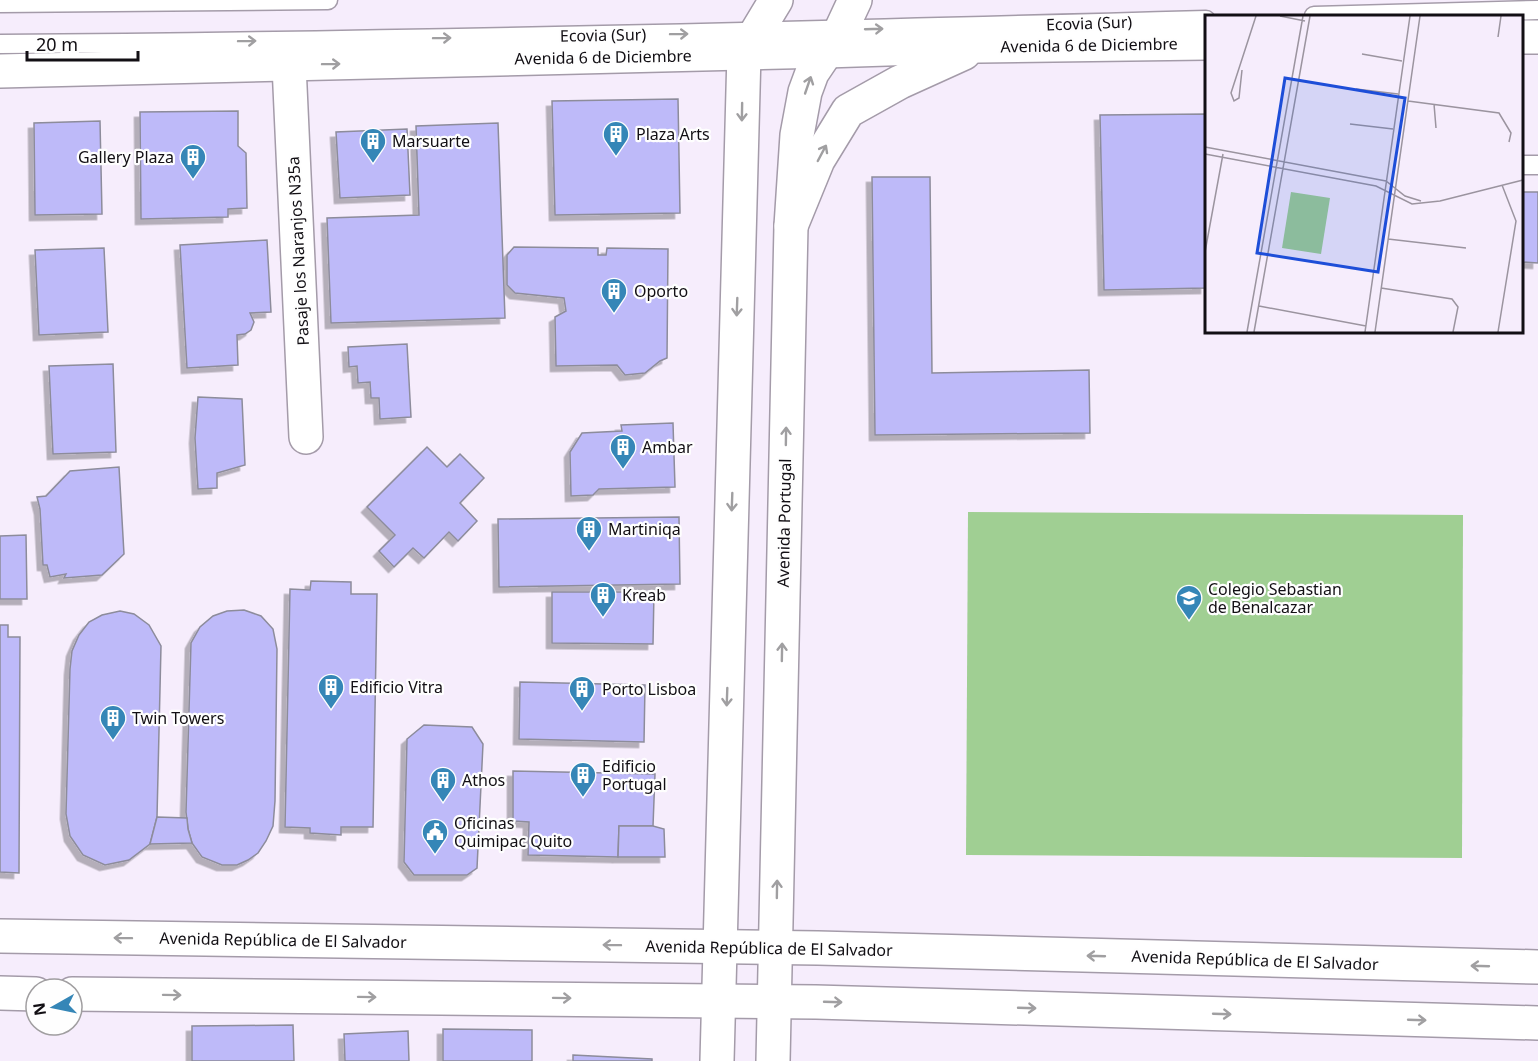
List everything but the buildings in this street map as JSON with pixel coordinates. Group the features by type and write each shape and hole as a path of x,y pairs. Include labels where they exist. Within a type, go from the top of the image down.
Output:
{"main road":[{"path":"717,1061 750,43 776,0"},
{"name":"Avenida Portugal","path":"773,1061 791,226 797,135 805,92 812,73 833,41 855,0"},
{"name":"Avenida 6 de Diciembre","path":"0,71 289,65 833,41 979,46 1205,43"},
{"path":"791,226 818,160 848,111 900,81 979,46"},
{"name":"Pasaje los Naranjos N35a","path":"289,65 306,437"},
{"name":"Avenida República de El Salvador","path":"0,936 776,947 1538,967"},
{"path":"0,993 24,994"},
{"path":"84,994 774,1001 1538,1023"}],"lane":[{"path":"0,3 328,0"},
{"path":"1351,15 1538,10"},
{"name":"Ecovia (Sur)","path":"833,41 1205,20"},
{"name":"Ecovia (Sur)","path":"0,44 750,43"}],"green space":[{"path":"968,512 1463,515 1462,858 966,855"}],"place":[{"name":"Plaza Arts","path":"616,157"},
{"name":"Marsuarte","path":"373,164"},
{"name":"Gallery Plaza","path":"193,180"},
{"name":"Oporto","path":"614,314"},
{"name":"Ambar","path":"623,470"},
{"name":"Martiniqa","path":"589,552"},
{"name":"Kreab","path":"603,618"},
{"name":"Colegio Sebastian de Benalcazar","path":"1189,621"},
{"name":"Edificio Vitra","path":"331,710"},
{"name":"Porto Lisboa","path":"582,712"},
{"name":"Twin Towers","path":"113,741"},
{"name":"Edificio Portugal","path":"583,798"},
{"name":"Athos","path":"443,803"},
{"name":"Oficinas Quimipac Quito","path":"435,855"}]}
